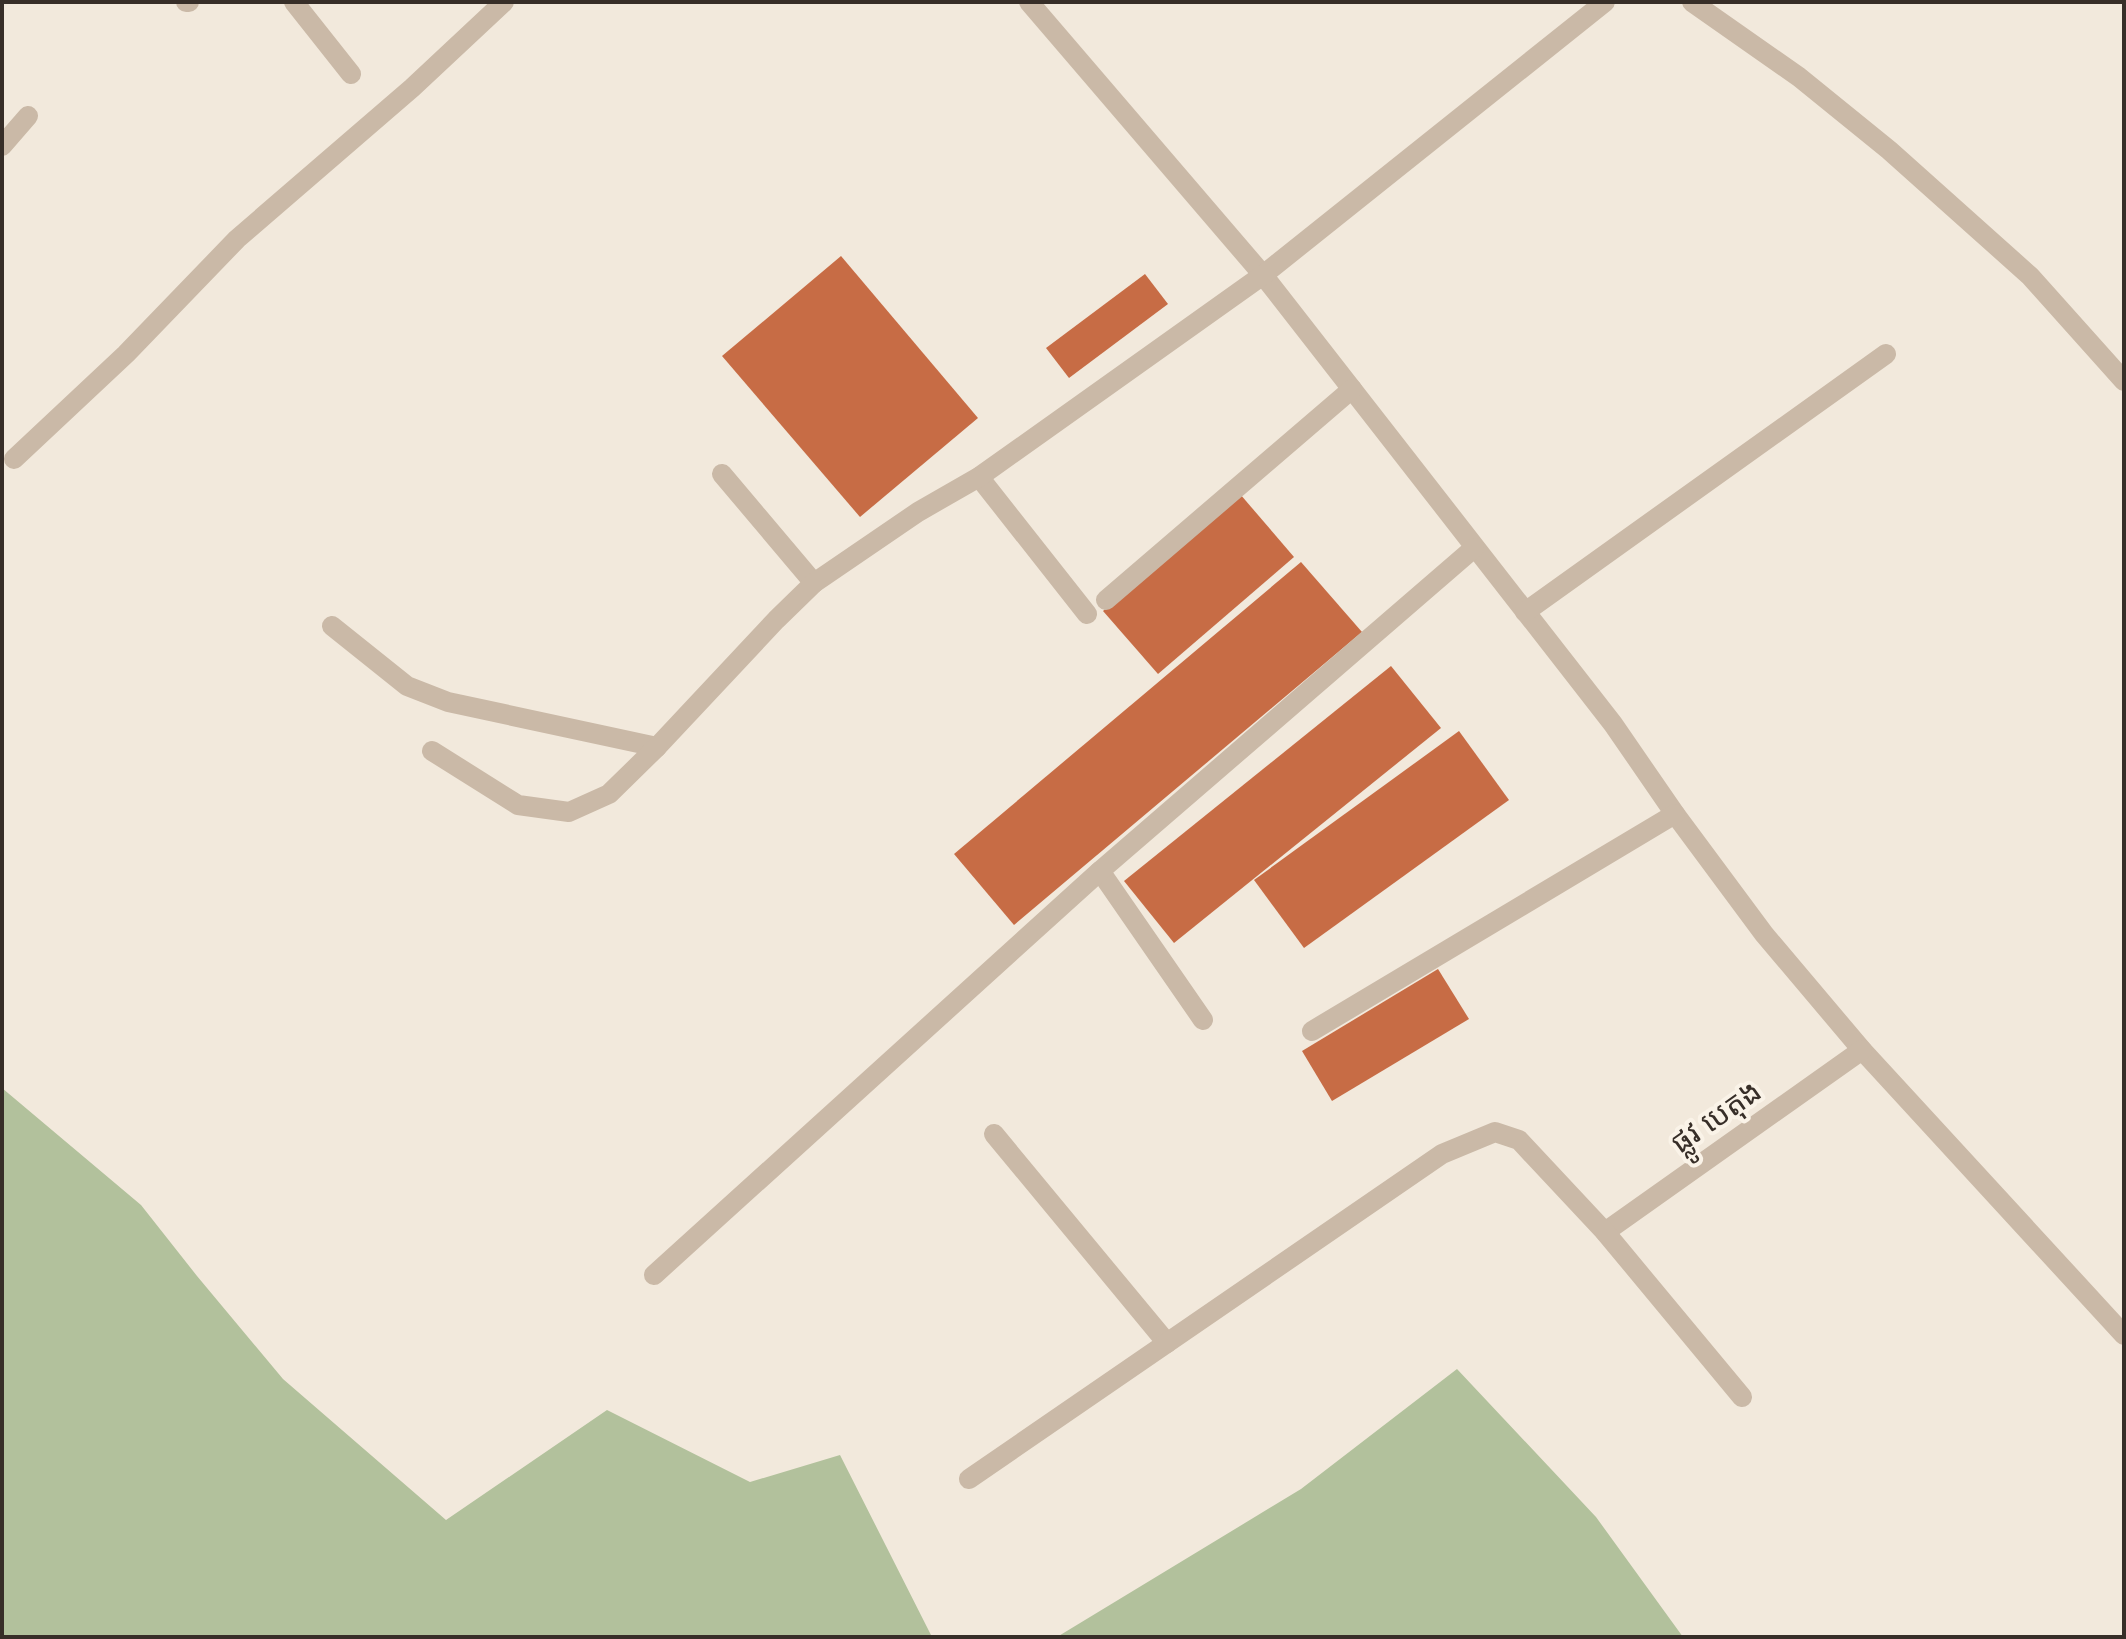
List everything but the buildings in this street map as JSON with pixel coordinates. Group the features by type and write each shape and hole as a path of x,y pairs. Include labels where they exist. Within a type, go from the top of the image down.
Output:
{"street":[{"path":"294,2 351,74"},
{"path":"14,459 126,354 237,239 412,88 504,2"},
{"path":"1029,2 1263,275 1613,724 1764,934 1862,1050 2124,1335"},
{"path":"432,751 518,805 569,812 609,794 814,583 918,512 979,477 1263,275 1605,2"},
{"path":"1692,2 1799,77 1889,150 2030,276 2124,381"},
{"path":"2,146 28,116"},
{"path":"1525,612 1886,354"},
{"path":"1106,600 1352,389"},
{"path":"722,474 814,583"},
{"path":"979,477 1087,614"},
{"path":"654,1275 1100,871 1474,548"},
{"path":"332,626 407,686 448,702 657,747"},
{"path":"1312,1031 1675,814"},
{"path":"1100,871 1203,1020"},
{"name":"ផ្លូវ បេតុង","path":"1605,1232 1862,1050"},
{"path":"969,1479 1442,1154 1495,1132 1519,1140 1605,1232 1742,1397"},
{"path":"994,1134 1167,1343"}],"green space":[{"path":"2,1088 141,1205 283,1379 446,1520 607,1410 750,1482 840,1455 932,1637 2,1637"},
{"path":"1457,1369 1596,1517 1683,1637 1057,1637 1301,1489"}]}
